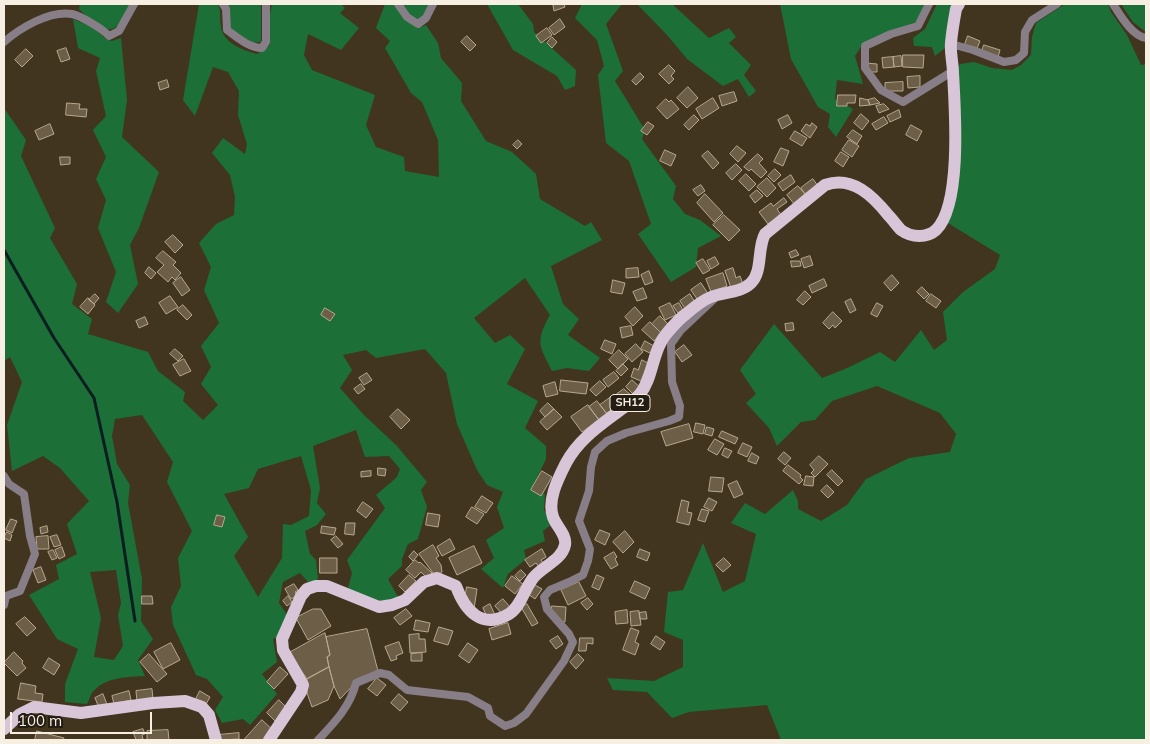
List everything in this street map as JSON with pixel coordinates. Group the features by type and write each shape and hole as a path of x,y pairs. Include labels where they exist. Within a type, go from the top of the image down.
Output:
{"main road":[{"name":"SH12","path":"269,740 301,692 303,685 283,650 282,638 307,589 316,586 327,586 379,607 405,600 424,582 437,578 456,586 463,603 480,619 487,621 510,614 517,607 527,586 536,574 561,554 566,544 564,535 553,517 551,504 554,491 573,452 587,435 638,396 646,386 661,341 686,314 709,298 750,284 756,276 761,241 765,234 826,185 834,182 844,182 857,186 875,199 901,230 910,234 922,237 938,229 948,212 952,190 954,151 951,44 956,9 959,4"},
{"path":"4,729 20,714 34,707 81,713 153,703 185,701 202,707 209,715 216,740"}],"street":[{"path":"4,42 29,24 54,15 72,14 101,28 110,36 119,31 134,4"},
{"path":"224,4 228,30 256,48 262,48 266,42 266,4"},
{"path":"398,4 407,17 418,24 426,18 433,4"},
{"path":"929,4 918,26 891,34 864,46 865,68 881,90 903,102 953,72"},
{"path":"951,44 1004,62 1016,60 1024,53 1025,32 1032,20 1057,4"},
{"path":"1113,4 1133,31 1146,38"},
{"path":"318,740 342,715 354,692 356,683 380,673 388,674 408,690 468,697 488,708 490,716 505,726 514,724 526,714 564,661 574,642 547,610 544,597 550,590 583,575 588,561 590,549 579,521 589,491 591,466 595,452 607,441 679,416 680,406 672,382 671,344 680,330 719,294"},
{"path":"4,476 10,484 24,494 30,536 35,554 20,591 6,596 4,605"}],"green space":[{"path":"80,4 129,5 117,26 113,29 108,29 102,28 87,17 79,9"},
{"path":"199,4 218,4 221,27 226,38 240,48 257,54 270,45 269,19 272,4 341,4 345,8 340,13 359,28 341,50 308,34 304,55 312,70 375,95 366,125 376,147 404,157 405,171 439,177 438,140 422,102 411,93 385,48 390,41 376,28 385,4 395,4 406,20 418,28 426,25 438,43 441,58 462,83 461,101 486,141 512,152 536,174 540,199 585,226 591,222 602,240 551,266 563,304 579,319 568,335 600,358 589,371 567,368 552,371 540,343 542,331 550,315 525,278 474,318 495,343 510,335 525,349 507,384 538,401 525,428 546,446 546,459 532,488 545,494 544,510 552,524 543,531 545,541 524,550 526,559 508,574 503,588 481,569 494,558 486,540 504,528 497,507 503,492 487,485 477,470 457,424 446,373 425,349 376,358 366,350 343,355 352,370 340,388 363,414 397,446 427,482 421,490 427,507 418,539 408,544 402,559 402,566 388,579 398,597 377,600 348,588 352,573 347,560 385,508 376,495 397,477 400,469 389,456 365,457 356,430 313,446 320,488 317,503 326,514 317,525 305,531 310,554 316,560 318,579 309,583 300,573 283,582 279,603 288,616 279,637 273,639 277,662 262,674 277,694 250,725 243,719 222,723 215,710 223,697 207,679 196,675 173,625 171,607 181,586 178,558 192,531 167,482 173,462 142,415 115,419 112,436 117,464 130,485 128,503 142,579 141,621 153,639 138,660 145,676 109,681 92,693 87,704 65,702 65,684 78,649 57,639 29,595 59,579 56,565 77,554 67,524 89,501 60,468 43,456 12,471 7,425 22,382 10,357 4,361 4,108 26,140 21,156 55,228 50,238 77,284 72,304 92,319 88,334 148,352 158,371 185,392 183,401 203,420 218,405 201,384 211,367 201,346 219,323 204,290 211,267 199,243 216,224 234,215 235,197 230,175 212,153 223,138 245,154 247,144 238,115 239,91 228,72 213,67 195,116 183,100","holes":["301,456 311,490 309,516 291,525 283,524 282,558 258,597 234,556 248,537 224,494 249,488 258,469","116,570 121,603 118,615 123,646 114,660 94,657 101,618 90,572"]},
{"path":"227,4 261,4 261,42 253,43 228,27 230,11"},
{"path":"402,4 429,4 424,17 417,21 408,15"},
{"path":"487,4 518,4 533,24 534,32 576,70 575,86 565,90 557,76 513,50"},
{"path":"582,4 622,4 606,24 623,71 615,81 645,130 642,139 676,186 673,199 685,214 700,220 721,236 698,248 696,267 671,282 638,234 651,224 629,161 606,143 598,75 604,66 597,40 575,18"},
{"path":"637,4 672,4 709,38 729,28 736,37 729,43 751,65 744,75 756,91 749,97 738,79 723,86 687,59"},
{"path":"780,4 926,4 914,25 874,37 862,45 855,56 863,84 837,80 835,99 853,109 836,137 828,127 830,114 818,107 791,59"},
{"path":"937,4 955,4 950,44 935,56 932,47 914,46 913,38 925,29"},
{"path":"1065,4 1108,4 1111,12 1127,35 1141,65 1146,64 1146,740 781,740 767,705 689,712 672,718 647,692 613,690 607,678 654,681 683,667 683,640 664,632 668,592 683,590 703,543 723,592 745,581 756,534 731,523 745,503 765,514 793,490 798,501 798,509 821,521 847,505 866,479 909,458 950,452 956,434 940,413 877,386 832,401 815,420 801,422 777,446 769,428 746,403 756,394 740,370 774,324 822,378 880,352 895,362 921,330 934,350 947,340 943,312 963,292 995,269 1000,255 948,223 958,68 960,64 974,62 992,68 1012,70 1021,65 1031,55 1032,37 1036,23"},
{"path":"1121,4 1146,4 1146,32 1133,22"},
{"path":"73,19 94,28 106,39 112,41 121,38 127,100 122,137 159,172 139,228 130,245 138,284 118,313 106,302 116,272 98,228 106,200 96,179 106,157 93,130 106,116 96,71 100,58 78,48"}],"building":[{"path":"564,4 565,7 554,11 553,5"},
{"path":"560,19 565,27 554,35 549,28"},
{"path":"547,28 552,35 541,43 536,36"},
{"path":"467,36 476,45 470,51 461,42"},
{"path":"968,36 980,41 976,51 964,47"},
{"path":"552,37 557,42 552,48 547,43"},
{"path":"984,45 1000,50 998,57 982,51"},
{"path":"66,48 70,59 61,62 57,51"},
{"path":"26,49 33,56 22,67 15,60"},
{"path":"903,55 924,55 923,68 903,67"},
{"path":"901,56 902,66 894,67 893,57"},
{"path":"893,57 894,67 883,68 882,58"},
{"path":"866,63 877,64 877,72 865,72"},
{"path":"669,65 675,71 671,76 674,79 669,84 659,74"},
{"path":"640,73 644,77 636,85 632,81"},
{"path":"920,76 920,87 908,88 907,77"},
{"path":"167,80 169,87 160,90 158,83"},
{"path":"903,82 903,91 885,91 885,83"},
{"path":"688,87 698,98 687,108 677,98"},
{"path":"734,92 737,101 722,106 719,96"},
{"path":"838,95 856,95 855,103 847,103 847,106 837,106"},
{"path":"713,98 719,108 702,119 696,109"},
{"path":"860,98 868,100 870,105 860,106"},
{"path":"875,98 880,103 870,105 868,100"},
{"path":"666,99 669,102 671,100 679,109 667,119 657,108"},
{"path":"67,103 80,104 79,109 87,109 86,117 66,115"},
{"path":"884,104 889,109 879,113 876,106"},
{"path":"899,110 901,117 890,122 887,116"},
{"path":"861,114 869,121 862,130 854,123"},
{"path":"694,115 699,120 689,130 684,125"},
{"path":"788,115 792,123 782,129 778,120"},
{"path":"884,117 888,123 876,130 872,124"},
{"path":"648,122 654,126 647,135 641,131"},
{"path":"812,123 817,127 810,138 801,131 806,124 810,126"},
{"path":"50,124 54,134 39,140 35,131"},
{"path":"911,125 922,131 917,141 906,135"},
{"path":"853,130 862,136 857,144 847,137"},
{"path":"795,131 807,138 802,146 790,139"},
{"path":"518,140 522,144 517,149 513,145"},
{"path":"849,140 859,146 852,157 842,150"},
{"path":"737,146 746,153 738,162 730,154"},
{"path":"781,148 789,151 783,166 774,162"},
{"path":"665,150 676,155 671,166 660,161"},
{"path":"708,151 719,163 713,169 702,156"},
{"path":"841,152 849,157 843,167 835,161"},
{"path":"758,154 763,159 759,163 767,172 761,178 751,169 749,171 744,167"},
{"path":"60,157 70,157 70,164 61,165"},
{"path":"736,164 742,170 732,180 726,173"},
{"path":"775,169 781,175 774,182 768,176"},
{"path":"746,174 756,184 749,191 739,181"},
{"path":"791,175 795,182 783,191 778,184"},
{"path":"767,178 776,188 767,197 757,187"},
{"path":"813,179 818,186 805,194 801,188"},
{"path":"701,185 705,191 698,196 693,190"},
{"path":"798,186 805,194 794,204 787,195"},
{"path":"757,190 763,196 755,203 750,196"},
{"path":"705,194 723,213 714,222 697,203"},
{"path":"784,198 787,202 777,209 781,215 768,224 759,212 771,203 773,206"},
{"path":"724,215 740,230 729,241 713,225"},
{"path":"173,235 183,245 175,253 165,242"},
{"path":"796,250 799,255 791,258 789,253"},
{"path":"163,251 176,262 173,265 181,273 175,280 172,277 168,282 157,272 164,265 156,258"},
{"path":"810,256 813,265 804,268 801,259"},
{"path":"715,257 719,264 711,269 707,261"},
{"path":"703,259 710,270 703,274 696,263"},
{"path":"791,261 800,261 801,266 792,267"},
{"path":"149,267 156,273 151,279 145,273"},
{"path":"638,268 639,277 626,278 626,269"},
{"path":"733,268 736,278 740,276 743,284 731,288 725,271"},
{"path":"649,271 653,282 645,285 641,275"},
{"path":"723,273 727,286 711,292 706,279"},
{"path":"892,275 899,283 891,291 884,283"},
{"path":"181,277 190,290 182,296 173,283"},
{"path":"824,279 827,286 812,293 809,286"},
{"path":"613,280 625,283 622,294 611,292"},
{"path":"701,283 709,295 699,302 691,290"},
{"path":"922,287 929,294 924,299 917,292"},
{"path":"643,288 647,298 637,301 633,292"},
{"path":"805,291 811,297 803,305 797,300"},
{"path":"95,294 99,298 94,304 89,300"},
{"path":"690,294 696,304 686,310 680,301"},
{"path":"931,294 941,301 936,308 926,301"},
{"path":"170,296 178,307 166,314 159,303"},
{"path":"88,298 95,305 88,314 80,307"},
{"path":"851,299 856,310 850,313 845,302"},
{"path":"670,303 676,315 665,320 659,308"},
{"path":"679,303 683,310 678,313 673,306"},
{"path":"877,303 883,306 877,317 871,314"},
{"path":"183,305 192,315 187,320 177,310"},
{"path":"635,307 643,316 633,326 625,317"},
{"path":"325,308 335,314 330,321 321,315"},
{"path":"833,312 842,321 835,328 833,325 829,329 823,323"},
{"path":"660,316 669,325 661,333 652,324"},
{"path":"145,317 148,324 139,328 136,321"},
{"path":"650,322 661,333 654,341 642,330"},
{"path":"793,323 794,330 786,331 785,324"},
{"path":"631,326 633,335 622,338 620,328"},
{"path":"605,340 616,344 612,354 601,349"},
{"path":"645,341 654,346 650,353 641,349"},
{"path":"636,344 643,352 632,362 625,354"},
{"path":"684,345 692,355 682,362 675,352"},
{"path":"175,349 183,356 178,361 170,354"},
{"path":"619,350 628,359 618,369 609,360"},
{"path":"184,359 191,371 180,376 173,365"},
{"path":"642,360 648,363 641,381 631,377 634,368 638,370"},
{"path":"623,364 628,369 621,376 616,371"},
{"path":"614,372 619,378 608,387 603,380"},
{"path":"367,373 372,380 364,385 359,378"},
{"path":"561,380 588,383 586,394 560,391"},
{"path":"632,380 641,388 634,395 626,387"},
{"path":"600,381 606,387 596,396 590,390"},
{"path":"555,382 558,394 546,397 543,386"},
{"path":"361,384 365,389 358,394 354,389"},
{"path":"624,389 632,396 623,403 617,394"},
{"path":"614,395 620,405 607,414 600,405"},
{"path":"597,401 607,414 599,420 589,407"},
{"path":"548,403 554,409 545,417 540,411"},
{"path":"588,405 599,420 582,432 571,417"},
{"path":"398,409 410,420 401,429 390,417"},
{"path":"554,409 562,417 547,430 540,422"},
{"path":"696,423 705,425 703,434 694,432"},
{"path":"689,424 693,438 666,446 661,432"},
{"path":"707,427 714,429 712,436 705,434"},
{"path":"722,431 738,438 735,444 719,437"},
{"path":"715,439 724,444 717,455 708,450"},
{"path":"743,443 752,447 747,457 738,453"},
{"path":"725,448 732,451 728,458 722,455"},
{"path":"784,452 791,458 785,465 778,459"},
{"path":"752,453 759,457 756,464 748,461"},
{"path":"819,456 828,464 815,477 811,473 814,470 810,465"},
{"path":"788,465 801,475 800,477 803,480 799,484 783,471"},
{"path":"378,468 386,469 385,476 378,475"},
{"path":"832,470 843,481 838,486 827,475"},
{"path":"371,471 371,476 361,477 361,472"},
{"path":"542,471 552,477 541,496 531,490"},
{"path":"806,476 814,477 813,486 804,485"},
{"path":"711,477 724,478 722,492 709,491"},
{"path":"737,481 743,494 734,498 728,485"},
{"path":"827,485 834,492 828,498 821,491"},
{"path":"482,496 493,503 486,513 475,507"},
{"path":"709,498 717,502 712,511 704,507"},
{"path":"682,500 689,502 687,512 692,513 689,525 677,522"},
{"path":"363,502 373,509 366,518 357,511"},
{"path":"472,507 484,514 477,524 466,517"},
{"path":"702,509 709,511 705,522 698,520"},
{"path":"428,513 440,515 438,527 426,525"},
{"path":"217,515 225,517 222,527 214,525"},
{"path":"11,519 17,521 12,533 6,530"},
{"path":"346,523 355,523 354,535 345,534"},
{"path":"47,526 48,532 41,534 40,528"},
{"path":"322,526 336,528 334,535 321,533"},
{"path":"600,530 610,534 605,545 595,540"},
{"path":"625,531 634,542 623,553 613,542"},
{"path":"7,532 12,535 10,541 4,538"},
{"path":"57,535 61,545 54,547 50,537"},
{"path":"48,536 49,549 37,549 36,537"},
{"path":"336,536 343,544 338,548 331,540"},
{"path":"450,539 455,549 442,556 437,547"},
{"path":"433,545 439,556 436,558 441,565 442,572 436,577 419,554"},
{"path":"474,546 482,563 457,575 449,558"},
{"path":"62,547 65,556 59,559 55,550"},
{"path":"542,549 546,557 541,560 544,564 539,567 536,563 530,567 525,560"},
{"path":"640,549 650,553 647,561 637,557"},
{"path":"53,550 57,558 52,560 48,552"},
{"path":"414,551 418,555 413,561 409,557"},
{"path":"614,552 618,565 611,569 604,558"},
{"path":"320,558 337,558 337,573 320,573"},
{"path":"724,558 731,565 723,572 716,565"},
{"path":"415,560 432,573 427,578 421,572 415,578 406,570"},
{"path":"41,567 46,580 38,583 33,570"},
{"path":"521,570 526,575 520,581 515,576"},
{"path":"409,575 416,581 405,592 399,586"},
{"path":"597,575 604,578 599,590 592,587"},
{"path":"512,576 523,584 515,594 505,586"},
{"path":"635,581 650,588 645,599 630,592"},
{"path":"579,582 586,596 568,605 561,590"},
{"path":"294,584 298,590 295,592 297,596 291,599 285,589"},
{"path":"535,585 542,589 535,599 528,594"},
{"path":"467,587 477,589 474,609 463,607"},
{"path":"142,596 152,596 153,604 142,604"},
{"path":"288,596 292,602 287,606 283,601"},
{"path":"588,598 593,604 587,610 581,603"},
{"path":"503,599 510,607 502,614 495,606"},
{"path":"490,604 495,615 488,619 483,608"},
{"path":"527,604 538,623 532,626 521,607"},
{"path":"552,606 566,607 565,622 555,622 551,615"},
{"path":"313,609 321,609 331,626 308,640 296,618"},
{"path":"406,609 412,616 400,625 394,618"},
{"path":"627,610 628,623 616,624 615,612"},
{"path":"639,611 641,625 631,626 630,612"},
{"path":"646,612 647,619 640,619 639,613"},
{"path":"25,617 36,628 27,636 16,624"},
{"path":"416,620 430,623 428,632 414,630"},
{"path":"508,623 511,634 492,640 489,629"},
{"path":"439,627 453,631 448,645 434,641"},
{"path":"631,628 639,631 635,642 639,644 635,655 623,650"},
{"path":"367,629 378,671 360,678 340,699 329,667 327,657 330,655 326,637"},
{"path":"325,633 330,655 327,657 329,667 307,679 289,653"},
{"path":"419,634 419,639 425,639 426,652 410,653 409,635"},
{"path":"558,636 563,644 556,649 550,641"},
{"path":"656,636 665,642 660,650 651,644"},
{"path":"580,638 593,638 593,644 587,643 586,651 579,651"},
{"path":"399,642 403,653 396,656 397,659 391,661 385,647"},
{"path":"171,643 180,660 163,669 154,652"},
{"path":"468,643 478,650 469,663 459,656"},
{"path":"14,652 23,661 22,663 26,668 17,676 4,663"},
{"path":"422,653 422,661 411,661 411,654"},
{"path":"149,654 167,674 157,682 140,662"},
{"path":"578,654 584,660 576,669 570,662"},
{"path":"49,658 60,665 54,675 43,668"},
{"path":"280,667 288,674 274,689 267,682"},
{"path":"329,667 334,686 328,700 312,707 307,693 307,679"},
{"path":"377,678 386,685 377,696 368,689"},
{"path":"21,683 36,686 35,693 43,694 42,702 18,699"},
{"path":"152,689 153,699 137,701 136,691"},
{"path":"129,691 131,700 114,704 112,696"},
{"path":"200,691 210,697 205,706 195,701"},
{"path":"103,694 108,707 100,710 95,698"},
{"path":"399,694 408,702 400,711 391,703"},
{"path":"279,700 287,708 275,721 267,713"},
{"path":"262,720 273,730 263,740 245,739"},
{"path":"143,729 145,734 142,735 143,739 136,740 133,732"},
{"path":"168,730 169,740 147,740 147,731"},
{"path":"37,731 64,738 63,740 35,740"},
{"path":"239,733 239,739 219,740 218,735"}],"waterway":[{"path":"4,250 54,338 94,398 117,502 135,621"}]}
